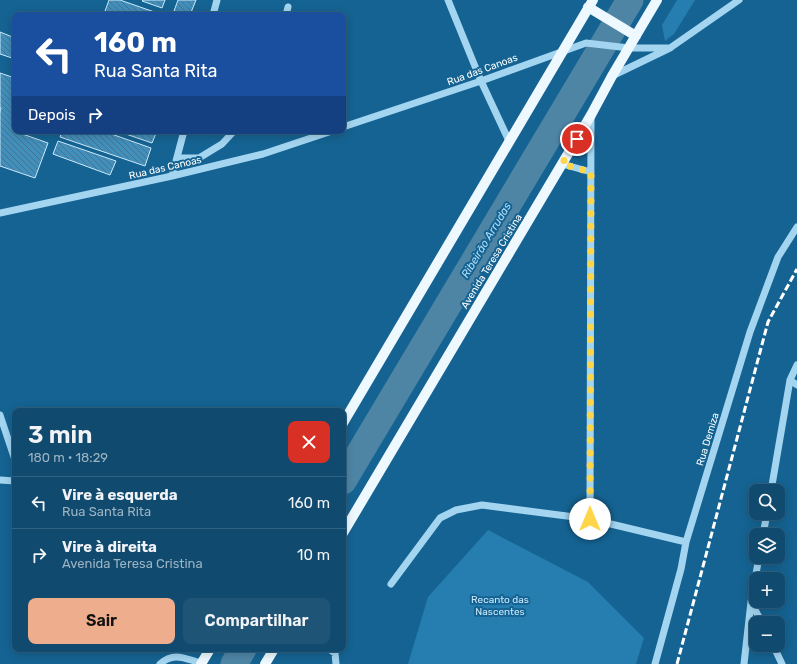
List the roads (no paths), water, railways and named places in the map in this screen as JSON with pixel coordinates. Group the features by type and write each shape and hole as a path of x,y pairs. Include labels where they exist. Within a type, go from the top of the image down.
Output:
{"main road":[{"name":"Avenida Teresa Cristina","path":"346,528 591,115 657,0"},
{"path":"346,415 590,4 603,16 636,36"},
{"path":"201,664 208,652"},
{"path":"265,664 272,652"}],"street":[{"path":"214,12 217,0"},
{"path":"448,0 481,81 509,141"},
{"path":"612,76 670,48 739,0"},
{"path":"287,12 288,7"},
{"name":"Rua das Canoas","path":"346,126 481,81 562,50 586,43 629,48 670,48"},
{"path":"590,519 591,115"},
{"path":"172,176 183,134"},
{"path":"177,158 199,158 222,144 231,134"},
{"name":"Rua das Canoas","path":"0,213 172,176 263,154 323,134"},
{"path":"562,164 591,172"},
{"name":"Rua Demiza","path":"655,664 681,569 686,542 750,332 778,257 797,227"},
{"path":"771,484 790,380 797,365"},
{"path":"790,380 797,386"},
{"path":"0,415 12,451"},
{"path":"0,480 12,481"},
{"path":"391,584 440,518 456,510 482,505 590,519 686,542"},
{"path":"744,664 750,608"},
{"path":"334,652 335,653 336,664"},
{"path":"776,652 782,664"},
{"path":"160,664 166,659 176,656 201,664"}],"waterway":[{"name":"Ribeirão Arrudas","path":"346,476 630,0"},
{"name":"Ribeirão Arrudas","path":"234,664 241,652"}],"railway":[{"path":"677,664 768,322 797,269"}],"park label":[{"name":"Recanto das Nascentes","path":"500,604"}]}
